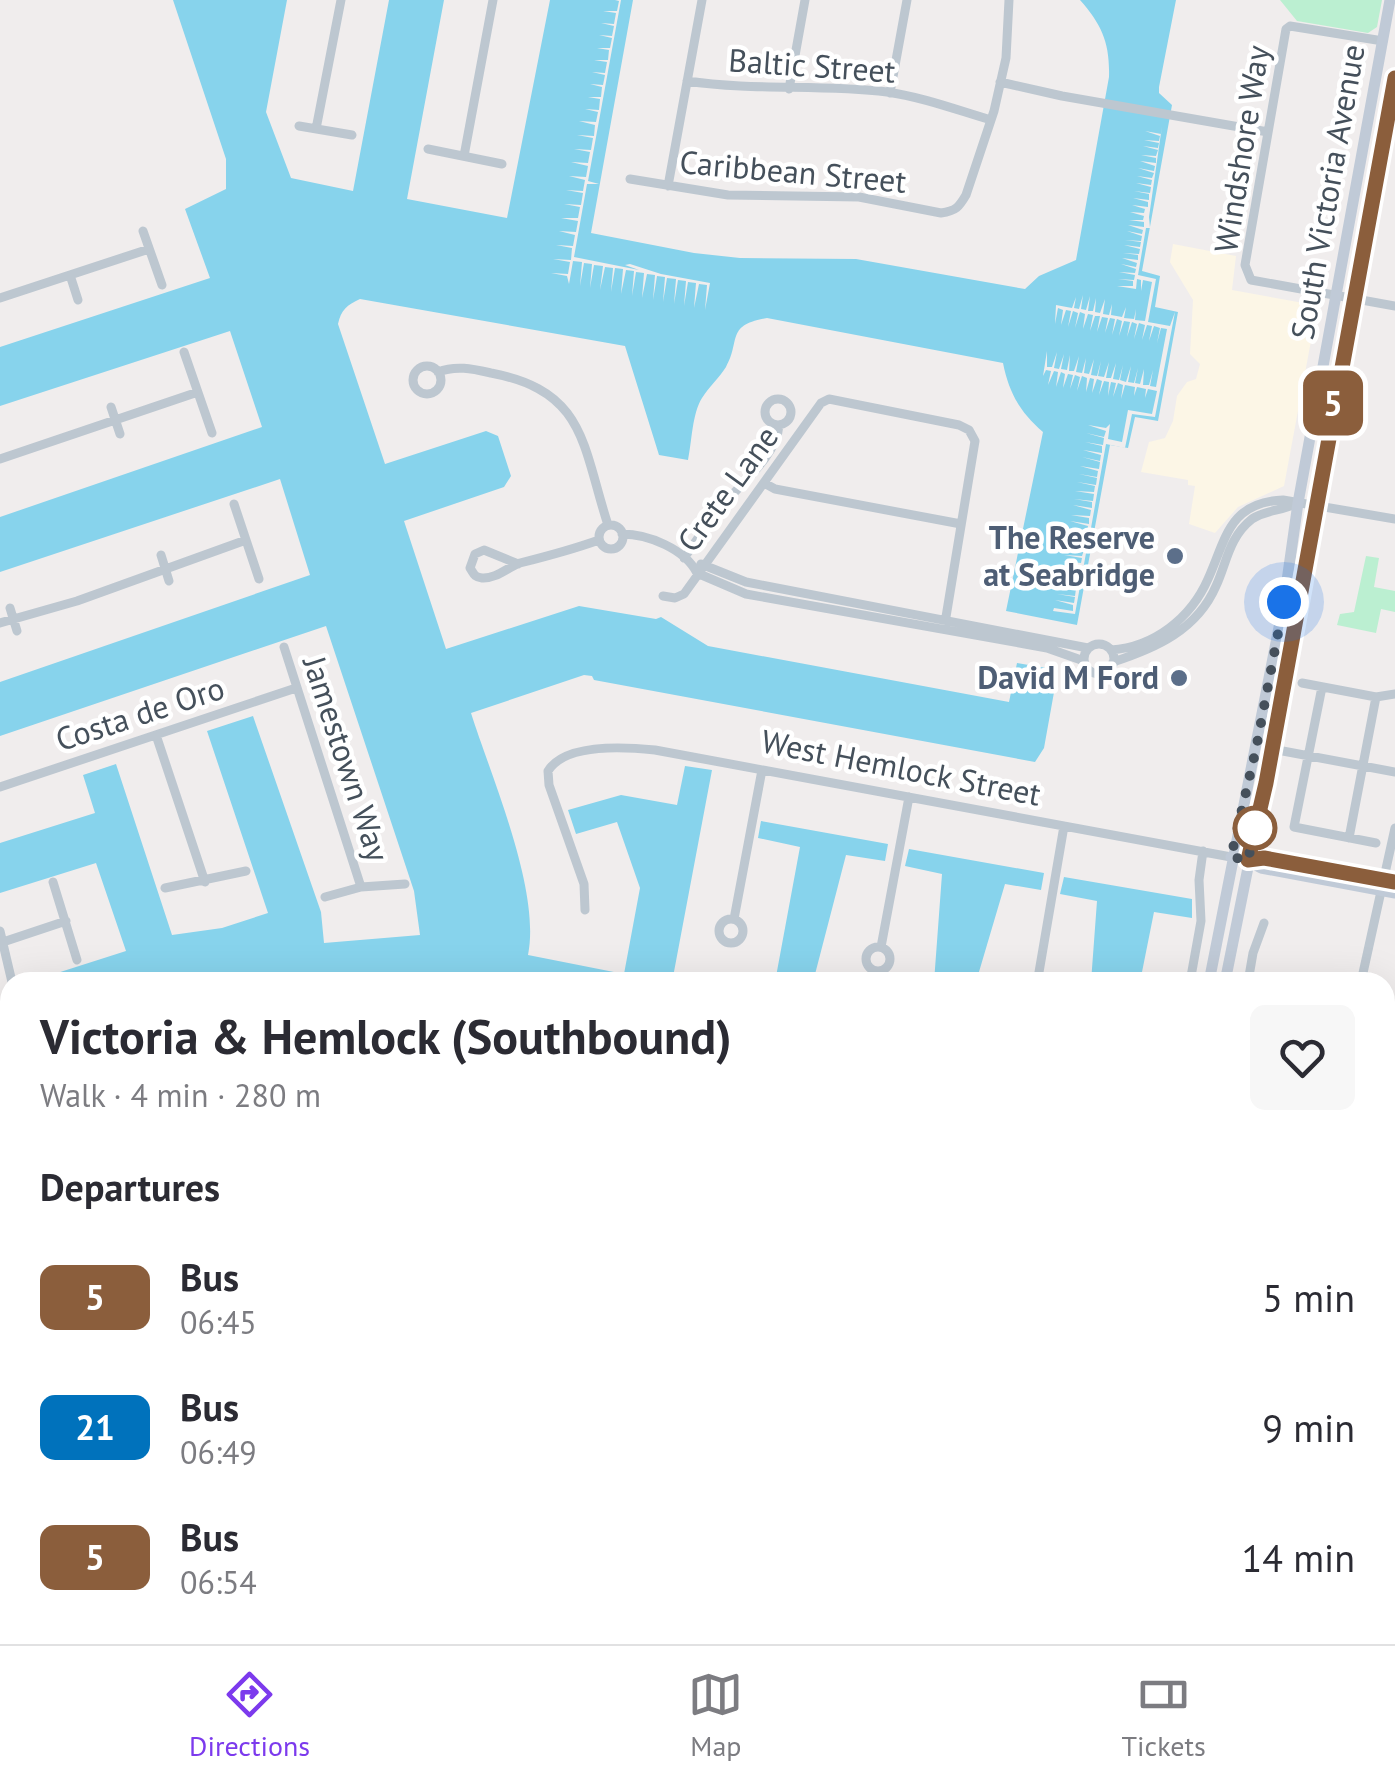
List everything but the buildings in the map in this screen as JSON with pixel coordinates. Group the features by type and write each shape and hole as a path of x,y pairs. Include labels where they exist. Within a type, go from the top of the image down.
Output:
{"main road":[{"name":"South Victoria Avenue","path":"1211,972 1284,602 1298,503 1390,0"},
{"name":"South Victoria Avenue","path":"1227,972 1272,749 1395,79"},
{"name":"West Hemlock Street","path":"1231,857 1248,860 1261,868 1389,887"}],"street":[{"path":"316,129 341,0"},
{"path":"464,156 493,0"},
{"path":"668,186 702,0"},
{"path":"789,89 805,0"},
{"path":"890,92 906,0"},
{"path":"991,120 1006,58 1010,0"},
{"name":"Windshore Way","path":"1338,295 1251,280 1245,265 1246,251 1288,26 1383,41"},
{"name":"Baltic Street","path":"687,81 737,88 890,92 991,120"},
{"path":"1000,82 1268,132"},
{"name":"Caribbean Street","path":"630,179 728,195 848,196 952,212 966,195 991,120"},
{"path":"299,126 352,135"},
{"path":"428,149 502,164"},
{"path":"143,232 162,286"},
{"path":"0,298 149,249"},
{"path":"70,275 78,300"},
{"path":"1338,295 1395,306"},
{"path":"184,352 195,394 212,433"},
{"path":"438,372 466,368 520,378 556,398 575,422 608,525"},
{"path":"0,459 195,394"},
{"name":"Crete Lane","path":"663,596 674,598 684,594 694,565 764,482 821,403 829,399 969,430 975,440 961,524"},
{"path":"111,407 120,434"},
{"path":"694,565 716,512 749,479 779,436 780,426"},
{"path":"764,482 775,489 961,524 944,624"},
{"path":"944,624 1088,648 1101,644 1111,650 1127,649 1149,640 1186,614 1210,576 1222,540 1249,509 1266,501 1315,504 1395,519"},
{"path":"1088,648 1084,661 1088,670 1106,672 1114,662 1152,648 1189,624 1215,589 1228,549 1238,533 1254,518 1298,503"},
{"path":"234,504 259,580"},
{"path":"608,525 619,528 622,534 621,542 611,549 599,540 602,529 608,525"},
{"path":"622,534 655,540 694,565 746,582 1047,648 1084,661"},
{"path":"0,623 12,613 77,601 246,540"},
{"path":"518,564 484,550 475,554 470,568 474,575 483,578 599,540"},
{"path":"160,556 169,581"},
{"path":"12,613 17,632"},
{"name":"Jamestown Way","path":"284,647 361,886"},
{"path":"1111,650 1114,662"},
{"path":"1302,683 1376,697 1395,694"},
{"path":"1322,687 1294,827 1376,843"},
{"name":"Costa de Oro","path":"0,787 296,688"},
{"path":"1350,838 1376,697"},
{"path":"156,735 205,882"},
{"name":"West Hemlock Street","path":"585,910 584,884 548,785 548,771 562,757 622,748 655,750 1231,857"},
{"path":"1272,749 1395,772"},
{"path":"734,919 762,770"},
{"path":"881,947 909,796"},
{"path":"1043,972 1064,826"},
{"path":"1364,972 1389,887 1395,828"},
{"path":"1192,972 1201,921 1203,851"},
{"path":"165,888 246,871"},
{"path":"52,882 77,960"},
{"name":"Jamestown Way","path":"324,896 361,886 405,884"},
{"path":"10,972 1,937 66,921"},
{"path":"1250,972 1264,923"}],"shaded area":[{"path":"1173,244 1236,256 1232,290 1309,304 1316,314 1284,486 1238,507 1215,533 1189,524 1195,486 1188,485 1188,480 1141,472 1149,442 1165,438 1173,421 1177,396 1187,382 1196,379 1200,364 1190,354 1193,300 1170,262"}],"green space":[{"path":"1280,0 1382,0 1377,27 1368,33 1297,21"},
{"path":"1366,556 1379,558 1374,587 1395,591 1395,612 1381,609 1376,633 1337,625 1340,614 1354,612"}],"water":[{"path":"173,0 287,0 266,112 291,178 353,191 389,0 444,0 407,199 507,218 550,0 633,0 591,233 740,258 856,259 1025,289 1039,276 1076,260 1109,77 1103,35 1080,0 1176,0 1159,87 1159,93 1172,105 1142,271 1160,276 1155,307 1178,312 1158,421 1135,417 1128,448 1110,445 1077,625 1006,611 1043,432 1017,401 1003,363 767,318 754,321 736,335 726,367 699,404 688,460 659,455 625,346 360,299 345,308 338,324 385,464 486,431 498,436 511,476 504,487 404,521 446,649 579,606 661,617 708,646 1009,702 1017,663 1058,670 1044,748 1035,762 594,680 584,675 471,713 521,868 528,899 528,955 614,972 60,972 126,951 96,863 0,893 0,843 95,813 83,775 116,764 172,935 222,928 268,913 207,731 253,716 321,912 324,943 420,935 414,891 326,626 0,736 0,682 310,575 280,479 0,572 0,517 262,427 230,331 0,406 0,347 210,278 185,209 226,189 226,159"},
{"path":"685,766 712,770 674,972 624,972 640,888 617,822 576,834 568,810 621,795 677,805"},
{"path":"761,821 888,844 885,861 846,855 816,972 777,972 800,847 758,838"},
{"path":"909,849 1044,873 1041,890 1005,884 979,972 935,972 942,874 905,866"},
{"path":"1064,877 1192,899 1192,918 1154,912 1142,972 1092,972 1097,901 1060,894"}],"pier":[{"path":"615,0 621,0 588,181 599,184 587,184 574,257 639,270 625,265 630,264 710,283 705,310 707,285 699,284 694,308 696,283 688,282 684,306 686,281 678,280 674,304 676,279 667,278 663,302 665,277 657,276 653,300 655,275 647,274 642,298 644,273 636,272 632,296 634,271 626,270 621,294 623,269 615,268 611,292 613,268 605,267 600,290 603,266 594,265 590,288 592,264 584,263 580,286 582,262 573,261 569,284 567,276 551,273 568,274 570,262 553,259 571,260 572,248 556,245 573,246 575,235 559,231 576,232 578,221 561,218 578,218 580,207 564,204 581,205 583,193 566,190 583,191 585,180 569,176 586,177 588,166 571,162 588,163 590,152 574,149 591,150 593,138 577,135 594,136 595,125 579,121 596,122 598,112 585,109 599,110 600,99 588,97 601,97 602,87 590,84 603,85 605,75 592,72 605,73 607,62 594,60 608,60 609,50 597,48 610,48 612,38 599,35 612,36 614,26 601,23 614,24 616,13 603,11 617,11 619,1"},
{"path":"1145,131 1161,134 1150,228 1146,228 1138,275 1156,279 1148,322 1170,326 1175,312 1155,417 1132,414 1125,448 1106,444 1091,528 1094,533 1090,531 1075,614 1053,611 1073,611 1073,605 1055,600 1074,603 1075,597 1057,594 1075,596 1076,589 1058,584 1077,587 1078,581 1060,577 1079,579 1079,573 1061,570 1079,572 1081,566 1063,561 1081,563 1082,558 1064,555 1082,556 1084,550 1065,545 1084,548 1085,542 1067,538 1085,540 1087,534 1068,529 1087,532 1088,526 1070,521 1089,524 1089,518 1071,515 1090,516 1091,510 1073,505 1092,508 1092,502 1074,499 1093,501 1094,494 1075,491 1094,492 1095,486 1077,482 1096,485 1097,478 1079,474 1097,477 1098,471 1080,466 1099,469 1100,462 1082,457 1100,461 1101,455 1083,450 1102,453 1102,446 1085,442 1103,445 1104,438 1086,433 1104,437 1106,431 1088,425 1106,428 1110,424 1108,439 1122,442 1128,410 1152,414 1157,391 1148,389 1145,398 1146,389 1137,387 1134,396 1135,387 1125,385 1121,399 1123,385 1118,383 1113,397 1116,383 1111,382 1108,396 1109,382 1104,381 1099,395 1102,381 1097,379 1092,393 1094,379 1090,378 1086,392 1087,378 1082,376 1077,391 1080,377 1075,375 1070,389 1073,375 1068,374 1063,388 1065,374 1061,372 1056,387 1058,372 1054,371 1048,385 1051,371 1046,370 1043,376 1047,351 1047,367 1052,367 1057,352 1054,368 1059,369 1064,354 1061,369 1067,370 1070,355 1069,371 1074,371 1079,356 1076,372 1082,373 1086,358 1084,373 1089,374 1094,359 1091,375 1097,376 1101,361 1098,376 1104,377 1109,362 1106,378 1111,378 1116,363 1113,379 1119,380 1123,365 1120,380 1126,382 1131,366 1128,382 1134,383 1138,368 1135,383 1140,384 1144,369 1143,385 1149,385 1153,370 1150,386 1156,387 1167,329 1161,328 1157,343 1160,328 1154,326 1149,341 1152,326 1147,325 1142,340 1145,325 1139,323 1134,339 1137,324 1132,322 1127,337 1130,322 1124,321 1119,336 1122,321 1117,319 1112,335 1115,319 1110,318 1105,333 1108,318 1102,317 1097,332 1100,316 1095,316 1090,331 1093,315 1088,314 1083,329 1085,314 1080,312 1075,328 1078,313 1073,311 1068,327 1071,311 1066,310 1061,325 1063,310 1058,308 1055,324 1056,305 1072,308 1076,297 1074,308 1079,309 1083,295 1081,309 1086,310 1090,296 1088,311 1093,311 1096,298 1095,312 1100,313 1105,299 1103,314 1109,315 1112,304 1111,315 1122,317 1126,307 1124,318 1134,319 1136,309 1135,320 1145,321 1152,282 1143,280 1141,291 1141,280 1137,279 1136,289 1117,286 1133,286 1133,281 1118,279 1134,280 1135,275 1119,272 1135,273 1136,269 1121,264 1136,267 1137,263 1122,258 1138,260 1138,255 1123,253 1139,254 1140,249 1124,245 1140,247 1141,242 1125,240 1141,241 1142,236 1127,231 1142,234 1143,230 1128,225 1144,227 1144,222 1129,220 1143,220 1144,216 1130,212 1144,213 1145,209 1132,205 1148,207 1148,202 1133,198 1149,200 1149,194 1134,191 1150,193 1151,187 1136,183 1151,185 1152,180 1137,176 1152,178 1154,173 1138,168 1154,171 1155,166 1140,161 1156,163 1156,158 1141,155 1156,156 1158,150 1143,146 1158,148 1159,143 1144,140 1159,141 1160,136"}],"bus line":[{"name":"5","path":"1395,78 1266,783 1248,860 1264,858 1395,882"}],"place":[{"name":"The Reserve at Seabridge","path":"1175,556"},
{"name":"David M Ford","path":"1179,678"}],"route":[{"path":"1255,828 1258,814 1248,860 1231,857 1284,602"}]}
